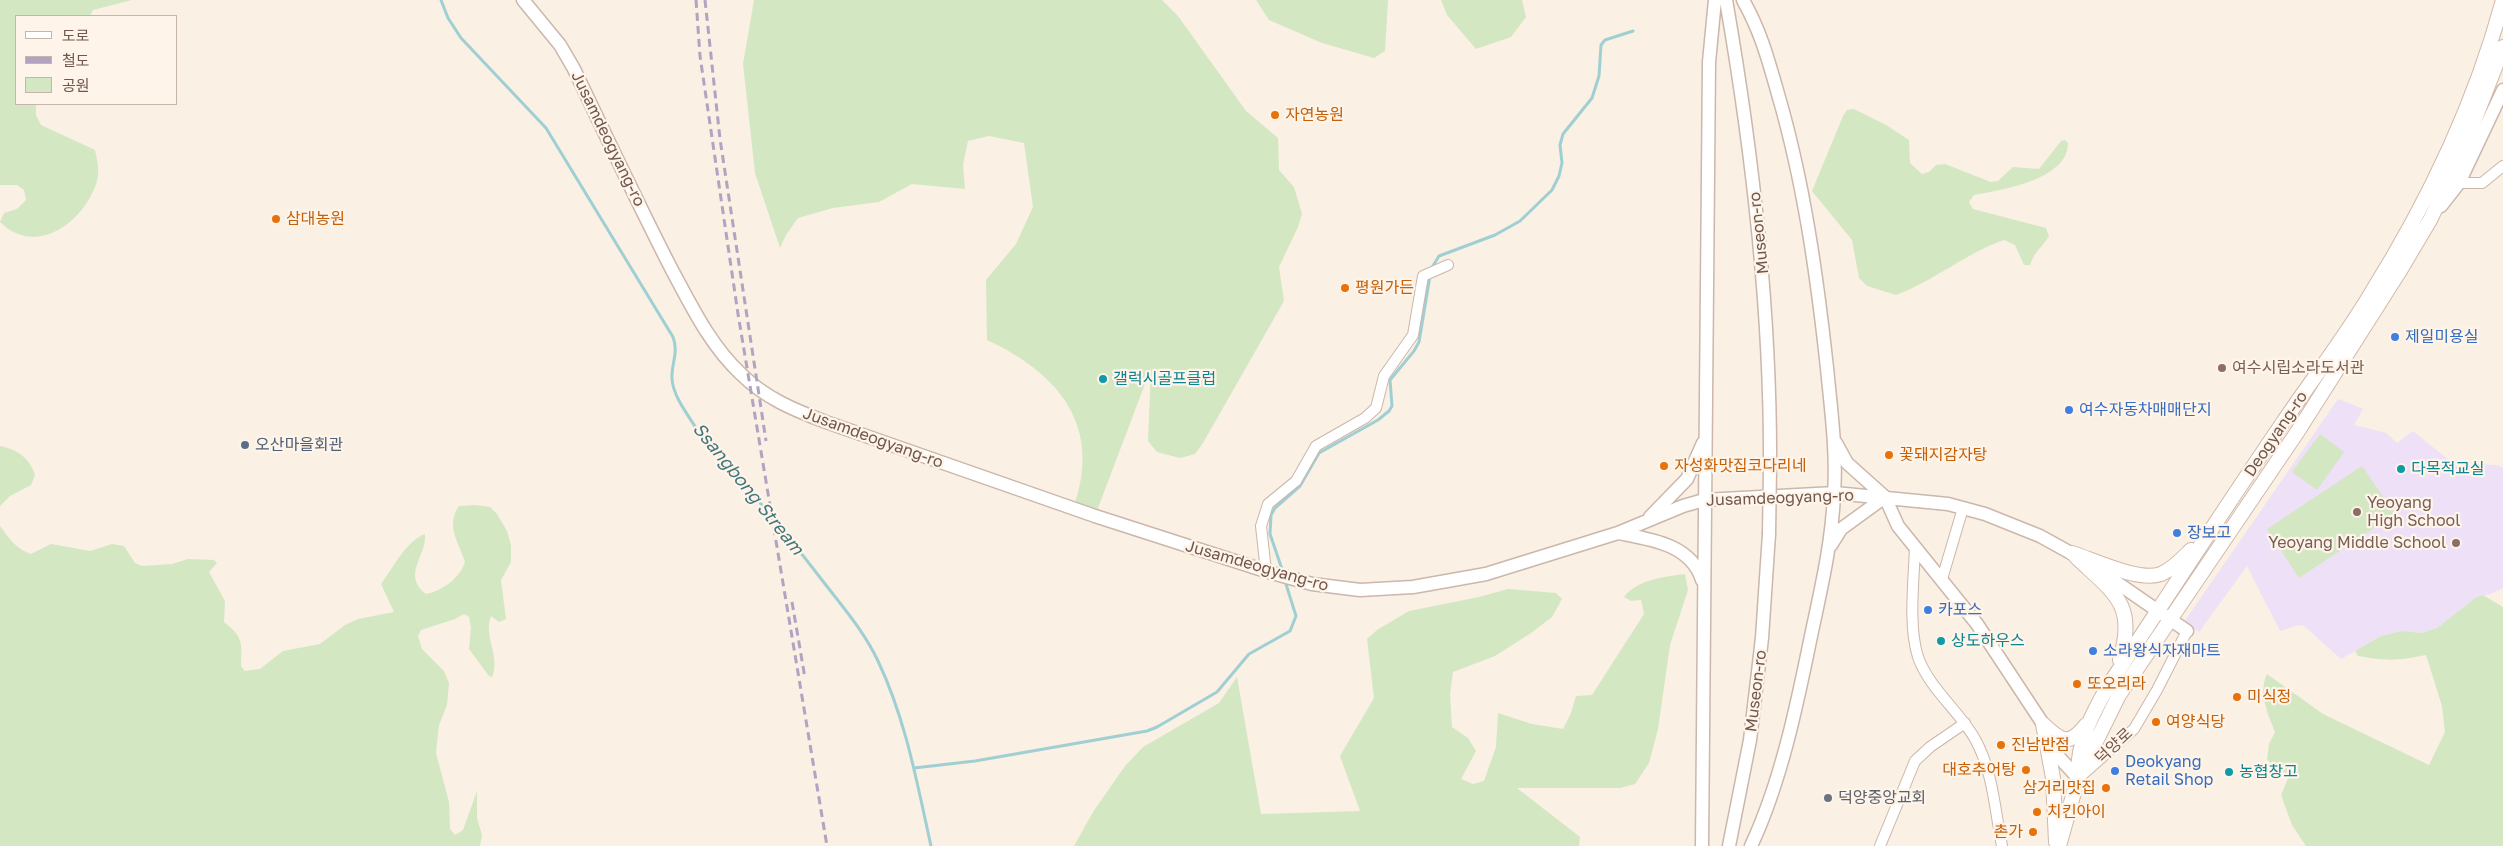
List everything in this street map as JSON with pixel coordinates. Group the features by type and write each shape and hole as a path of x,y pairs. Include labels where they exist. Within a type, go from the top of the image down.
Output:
{"main road":[{"name":"Deogyang-ro","path":"2057,846 2078,778 2118,695 2214,526 2282,423 2370,296 2432,185 2464,112 2503,0"},
{"name":"Deogyang-ro","path":"2078,778 2079,755 2088,722 2116,674 2164,614 2298,431 2454,181 2503,47"},
{"path":"2282,423 2298,431"},
{"path":"2072,553 2134,573 2159,575 2175,566 2214,526"},
{"path":"2072,553 2109,589 2125,611 2127,633 2116,674"},
{"path":"2044,724 2059,738 2066,740 2076,736 2088,722"},
{"path":"2044,724 2053,778 2057,846"}],"street":[{"name":"Jusamdeogyang-ro","path":"523,0 560,45 574,69 658,243 702,326 727,360 753,385 786,406 835,426 1089,514 1269,572 1327,587 1360,590 1433,585 1486,574 1618,533 1682,506 1704,500 1835,493 1885,497 1963,508 2005,521 2072,553 2187,631"},
{"path":"1702,846 1709,62 1715,0"},
{"name":"Museon-ro","path":"1726,0 1743,99 1760,241 1768,356 1770,468 1769,534 1762,638 1750,740 1729,846"},
{"path":"1743,0 1759,29 1786,123 1805,206 1819,294 1833,429 1835,493 1829,548 1788,738 1764,816 1751,846"},
{"name":"Deogyang-ro","path":"2454,181 2503,90"},
{"path":"2454,181 2482,183 2503,166"},
{"path":"1269,572 1261,526 1268,504 1296,481 1316,446 1365,418 1376,408 1384,376 1413,335 1420,282 1425,274 1448,265"},
{"path":"1833,429 1838,449 1847,463 1885,497 1895,523 1977,624 2044,724 2057,755 2078,778"},
{"path":"1644,522 1686,480 1706,433"},
{"path":"1829,548 1838,533 1885,497"},
{"path":"1942,579 1963,508"},
{"path":"1618,533 1656,540 1675,548 1696,565 1704,587"},
{"path":"1914,546 1914,617 1918,656 1928,675 1975,738 1986,764 2002,846"},
{"name":"덕양로","path":"2078,778 2126,737 2140,720 2187,631"},
{"path":"1880,846 1915,761 1930,746 1964,723"}],"shaded area":[{"path":"2338,399 2363,409 2354,425 2386,433 2397,443 2413,431 2466,474 2478,464 2497,465 2503,468 2503,588 2475,598 2437,628 2422,633 2402,631 2381,636 2341,659 2304,626 2298,625 2280,631 2247,566 2199,632 2184,622"}],"green space":[{"path":"0,0 132,0 93,10 90,15 15,15 15,105 36,105 36,115 41,125 95,150 98,173 91,196 82,210 58,230 43,236 29,237 14,232 0,222 4,213 17,209 26,200 24,190 17,185 0,185"},
{"path":"754,0 1162,0 1178,16 1246,111 1278,138 1279,170 1294,187 1302,214 1298,227 1279,267 1284,301 1195,454 1180,458 1157,452 1148,441 1151,368 1095,516 1073,509 1081,480 1082,453 1078,428 1069,407 1054,387 1035,369 987,340 986,280 1016,244 1033,207 1024,143 989,136 968,141 963,165 965,189 912,184 879,202 833,208 798,218 786,235 780,248 755,173 743,64"},
{"path":"1256,0 1388,0 1385,51 1374,58 1322,43 1269,20"},
{"path":"1441,0 1522,0 1526,17 1511,37 1476,49 1447,15"},
{"path":"1854,109 1886,125 1909,140 1910,163 1922,174 1929,172 1936,165 1945,164 1991,182 1998,181 2013,167 2039,169 2061,141 2065,140 2068,143 2065,156 2057,166 2045,174 2016,186 1974,195 1969,202 1973,209 2046,228 2049,236 2030,265 2024,265 2015,245 2004,240 1976,252 1924,282 1896,295 1867,286 1859,278 1852,240 1812,191 1843,116 1847,110"},
{"path":"2320,434 2344,452 2317,490 2292,472"},
{"path":"0,446 12,449 22,455 30,464 35,475 31,485 10,496 0,506"},
{"path":"2362,466 2395,514 2299,578 2267,529"},
{"path":"475,505 490,507 497,514 507,531 511,545 511,562 501,580 506,619 499,622 491,616 489,624 495,662 492,677 489,676 469,649 471,628 469,617 464,614 455,619 421,630 418,636 422,649 444,671 449,683 447,705 439,725 436,753 449,802 450,829 455,835 463,830 477,791 477,818 482,835 480,846 0,846 0,526 17,546 31,554 51,544 90,551 112,544 124,546 135,563 142,566 172,564 188,559 214,560 217,563 209,572 225,601 224,622 235,632 240,641 241,666 245,671 260,669 283,651 320,644 345,625 358,619 394,612 381,584 406,549 425,534 425,542 415,572 419,587 426,594 450,583 463,568 465,562 454,534 453,520 455,513 459,506"},
{"path":"1685,574 1688,590 1670,645 1658,729 1649,763 1635,784 1620,788 1517,788 1580,837 1579,846 1074,846 1093,812 1125,766 1143,747 1219,703 1237,677 1261,814 1360,811 1340,756 1374,698 1367,639 1377,630 1409,611 1479,597 1508,589 1556,593 1562,599 1552,617 1495,656 1453,672 1450,694 1452,727 1468,738 1476,751 1461,779 1473,784 1484,781 1496,747 1498,713 1532,724 1563,729 1571,713 1576,696 1592,695 1644,614 1641,600 1631,601 1624,597 1636,586 1660,578"},
{"path":"2483,595 2503,607 2503,846 2306,846 2292,825 2281,795 2289,776 2267,760 2269,744 2275,732 2267,711 2263,689 2267,674 2323,714 2429,765 2445,732 2442,706 2426,655 2400,659 2384,659 2358,656 2355,651 2381,636 2402,631 2422,633 2437,628 2475,598"}],"waterway":[{"name":"Ssangbong Stream","path":"441,0 448,18 461,38 546,128 673,337 675,343 672,374 673,385 681,405 696,428 792,541 866,639 888,683 896,706 915,775 931,846"},
{"path":"1431,269 1439,256 1495,235 1520,221 1552,190 1559,176 1562,163 1560,145 1563,134 1592,98 1599,76 1601,45 1605,40 1633,31"},
{"path":"1283,572 1270,534 1271,515 1275,508 1300,486 1319,453 1378,420 1389,411 1392,406 1390,380 1419,342 1430,276"},
{"path":"914,768 975,761 1147,731 1157,727 1217,692 1249,654 1290,631 1296,616 1285,581"}],"railway":[{"path":"696,0 700,56 738,314 827,846"},
{"path":"705,0 720,139 766,441"},
{"path":"792,602 805,678"}],"place":[{"name":"자연농원","path":"1275,115"},
{"name":"삼대농원","path":"276,219"},
{"name":"평원가든","path":"1345,288"},
{"name":"제일미용실","path":"2395,337"},
{"name":"여수시립소라도서관","path":"2222,368"},
{"name":"갤럭시골프클럽","path":"1103,379"},
{"name":"여수자동차매매단지","path":"2069,410"},
{"name":"오산마을회관","path":"245,445"},
{"name":"꽃돼지감자탕","path":"1889,455"},
{"name":"자성화맛집코다리네","path":"1664,466"},
{"name":"다목적교실","path":"2401,469"},
{"name":"Yeoyang High School","path":"2357,512"},
{"name":"장보고","path":"2177,533"},
{"name":"Yeoyang Middle School","path":"2456,543"},
{"name":"카포스","path":"1928,610"},
{"name":"상도하우스","path":"1941,641"},
{"name":"소라왕식자재마트","path":"2093,651"},
{"name":"또오리라","path":"2077,684"},
{"name":"미식정","path":"2237,697"},
{"name":"여양식당","path":"2156,722"},
{"name":"진남반점","path":"2001,745"},
{"name":"대호추어탕","path":"2026,770"},
{"name":"Deokyang Retail Shop","path":"2115,771"},
{"name":"농협창고","path":"2229,772"},
{"name":"삼거리맛집","path":"2106,788"},
{"name":"덕양중앙교회","path":"1828,798"},
{"name":"치킨아이","path":"2037,812"},
{"name":"촌가","path":"2033,832"}]}
